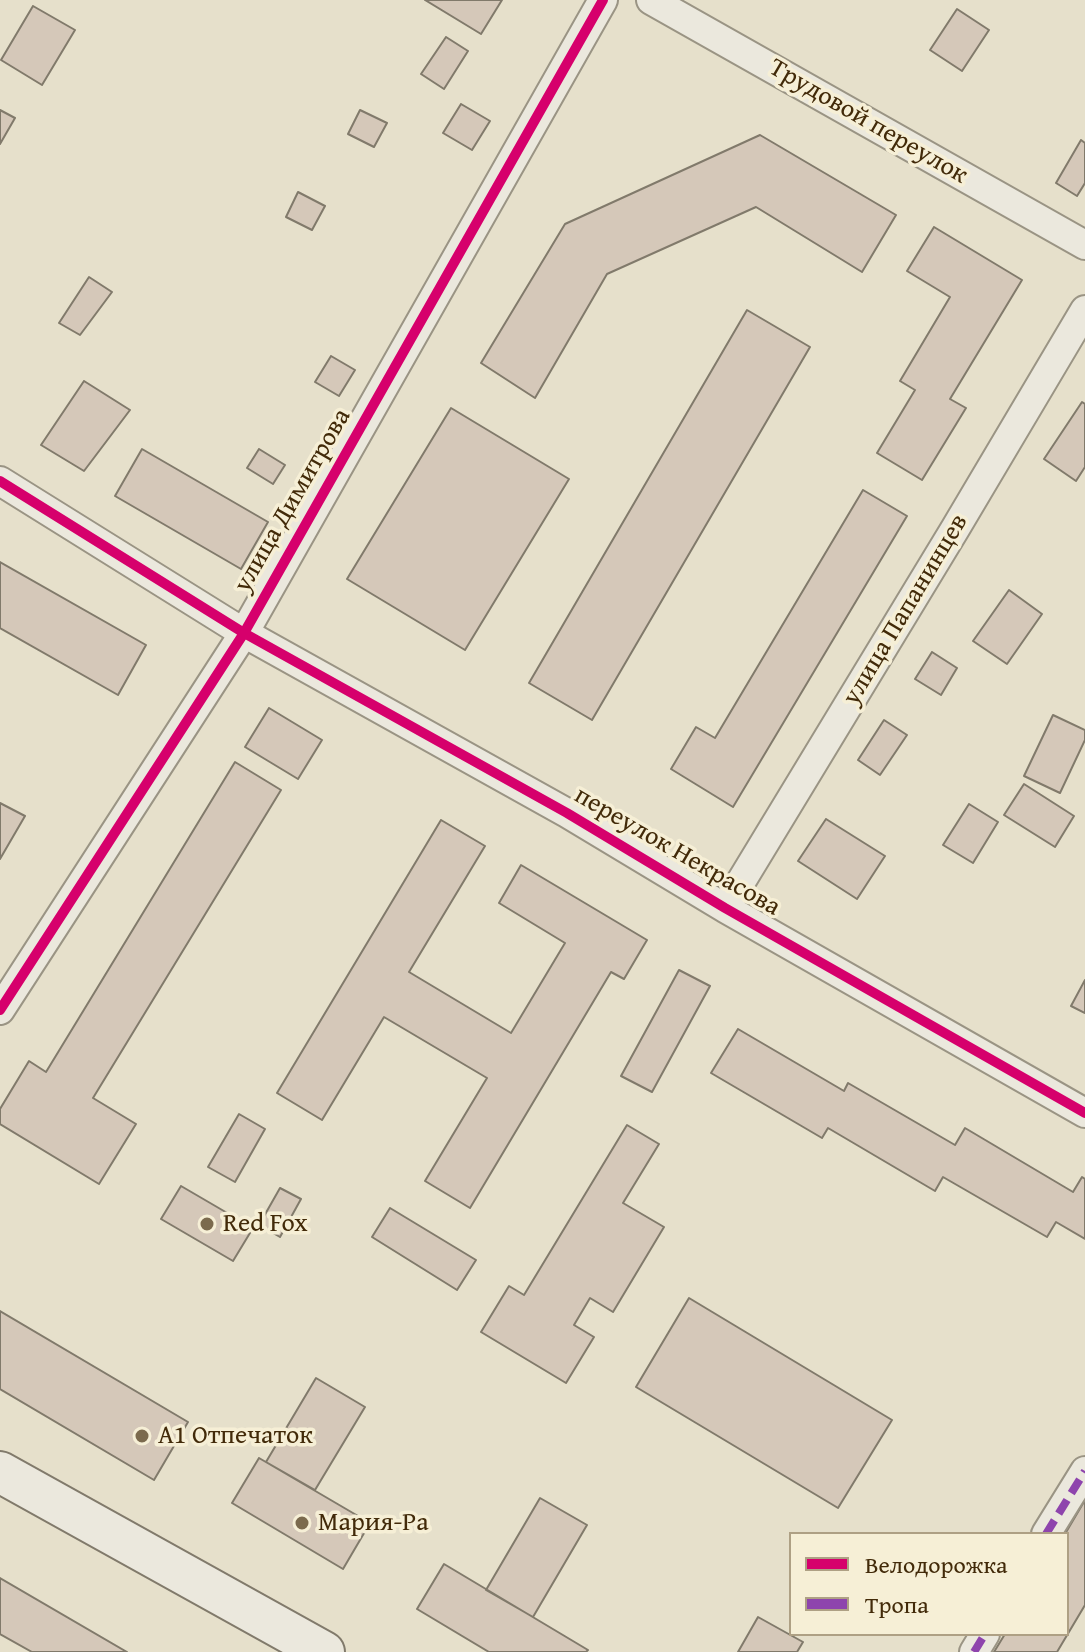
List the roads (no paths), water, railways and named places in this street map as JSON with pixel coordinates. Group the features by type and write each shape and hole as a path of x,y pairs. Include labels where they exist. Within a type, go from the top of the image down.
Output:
{"main road":[{"path":"0,1472 324,1652"}],"street":[{"name":"улица Димитрова","path":"0,1010 244,633 603,0"},
{"name":"Трудовой переулок","path":"651,0 1085,245"},
{"name":"улица Папанинцев","path":"725,908 1085,310"},
{"name":"переулок Некрасова","path":"0,481 244,633 556,806 725,908 1085,1113"},
{"path":"1047,1532 1085,1471"}],"place":[{"name":"Red Fox","path":"207,1224"},
{"name":"А1 Отпечаток","path":"142,1436"},
{"name":"Мария-Ра","path":"302,1523"}]}
